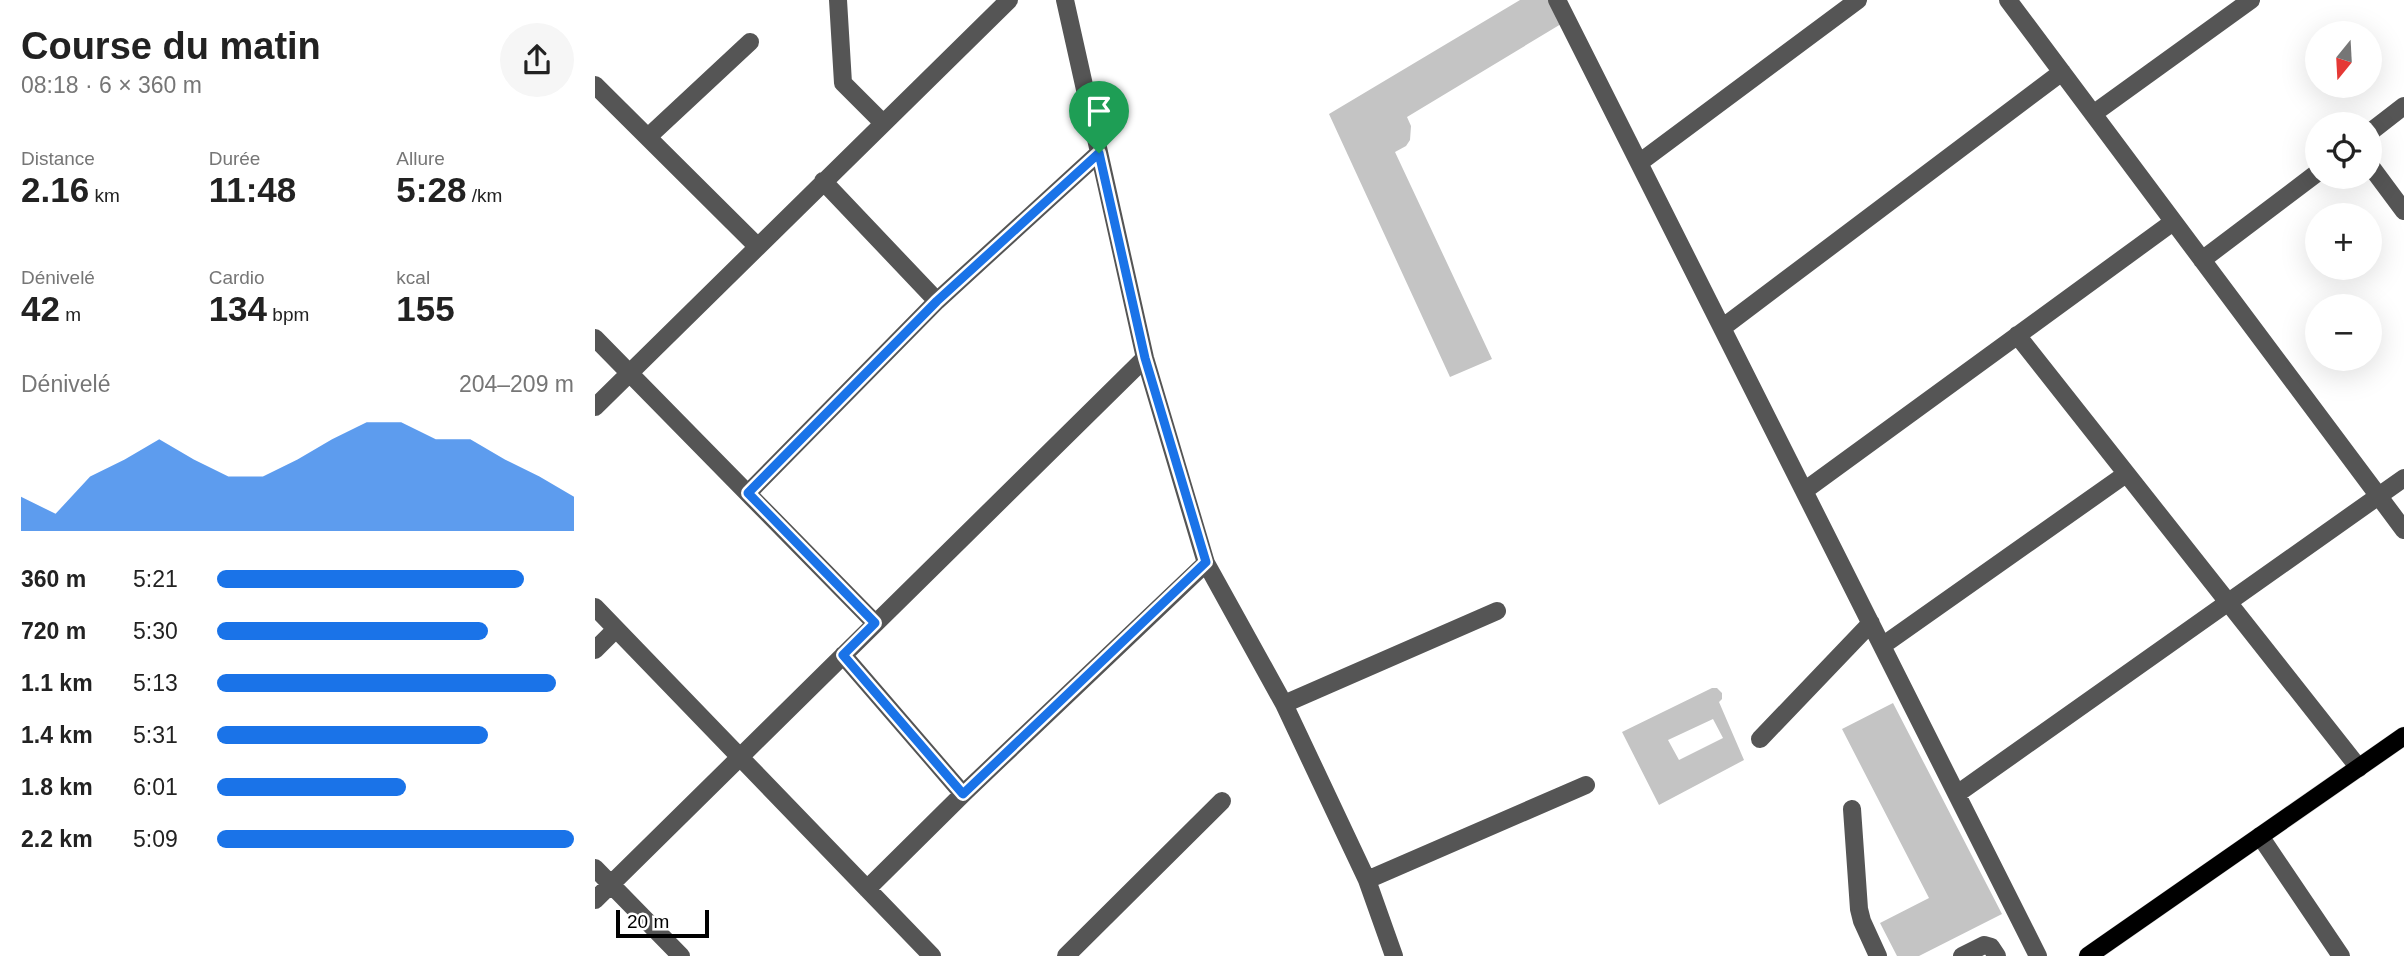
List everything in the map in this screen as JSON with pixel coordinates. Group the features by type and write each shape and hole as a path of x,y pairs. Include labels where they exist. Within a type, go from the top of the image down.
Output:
{"main road":[{"path":"2088,956 2404,736"}],"street":[{"path":"838,0 843,83 883,123"},
{"path":"595,407 1009,0"},
{"path":"1065,0 1145,358 1206,562 1285,704 1367,880 1394,956"},
{"path":"1557,0 2038,956"},
{"path":"1639,163 1859,0"},
{"path":"2008,0 2404,530"},
{"path":"2093,114 2248,1"},
{"path":"648,138 750,42"},
{"path":"1722,328 2062,72"},
{"path":"595,85 757,246"},
{"path":"2382,123 2404,106"},
{"path":"748,493 937,301 1099,153"},
{"path":"823,181 937,301"},
{"path":"2382,181 2404,211"},
{"path":"2202,260 2305,182"},
{"path":"1804,491 2173,222"},
{"path":"2017,335 2359,768"},
{"path":"595,338 875,623"},
{"path":"595,900 1145,358"},
{"path":"1882,646 2126,474"},
{"path":"1957,794 2404,478"},
{"path":"867,889 1206,562"},
{"path":"595,607 932,956"},
{"path":"1285,704 1497,611"},
{"path":"1760,738 1871,623"},
{"path":"595,650 616,629"},
{"path":"843,655 963,794"},
{"path":"1367,880 1586,785"},
{"path":"1066,956 1222,802"},
{"path":"1852,809 1859,909 1878,956"},
{"path":"2260,836 2341,956"},
{"path":"595,868 681,956"},
{"path":"655,956 666,941"},
{"path":"1962,956 1984,945 1991,947 1997,956"}],"building":[{"path":"1520,0 1548,0 1561,24 1407,117 1411,126 1410,140 1406,146 1395,152 1492,359 1450,377 1329,114"},
{"path":"1712,688 1717,688 1722,693 1719,702 1744,760 1659,805 1622,732","holes":["1713,719 1723,738 1679,760 1668,740"]},
{"path":"1893,703 2002,914 1919,956 1897,956 1880,923 1929,898 1842,729"}],"route":[{"path":"1099,153 1145,358 1206,562 963,794 843,655 875,623 748,493 937,301 1099,153"}]}
